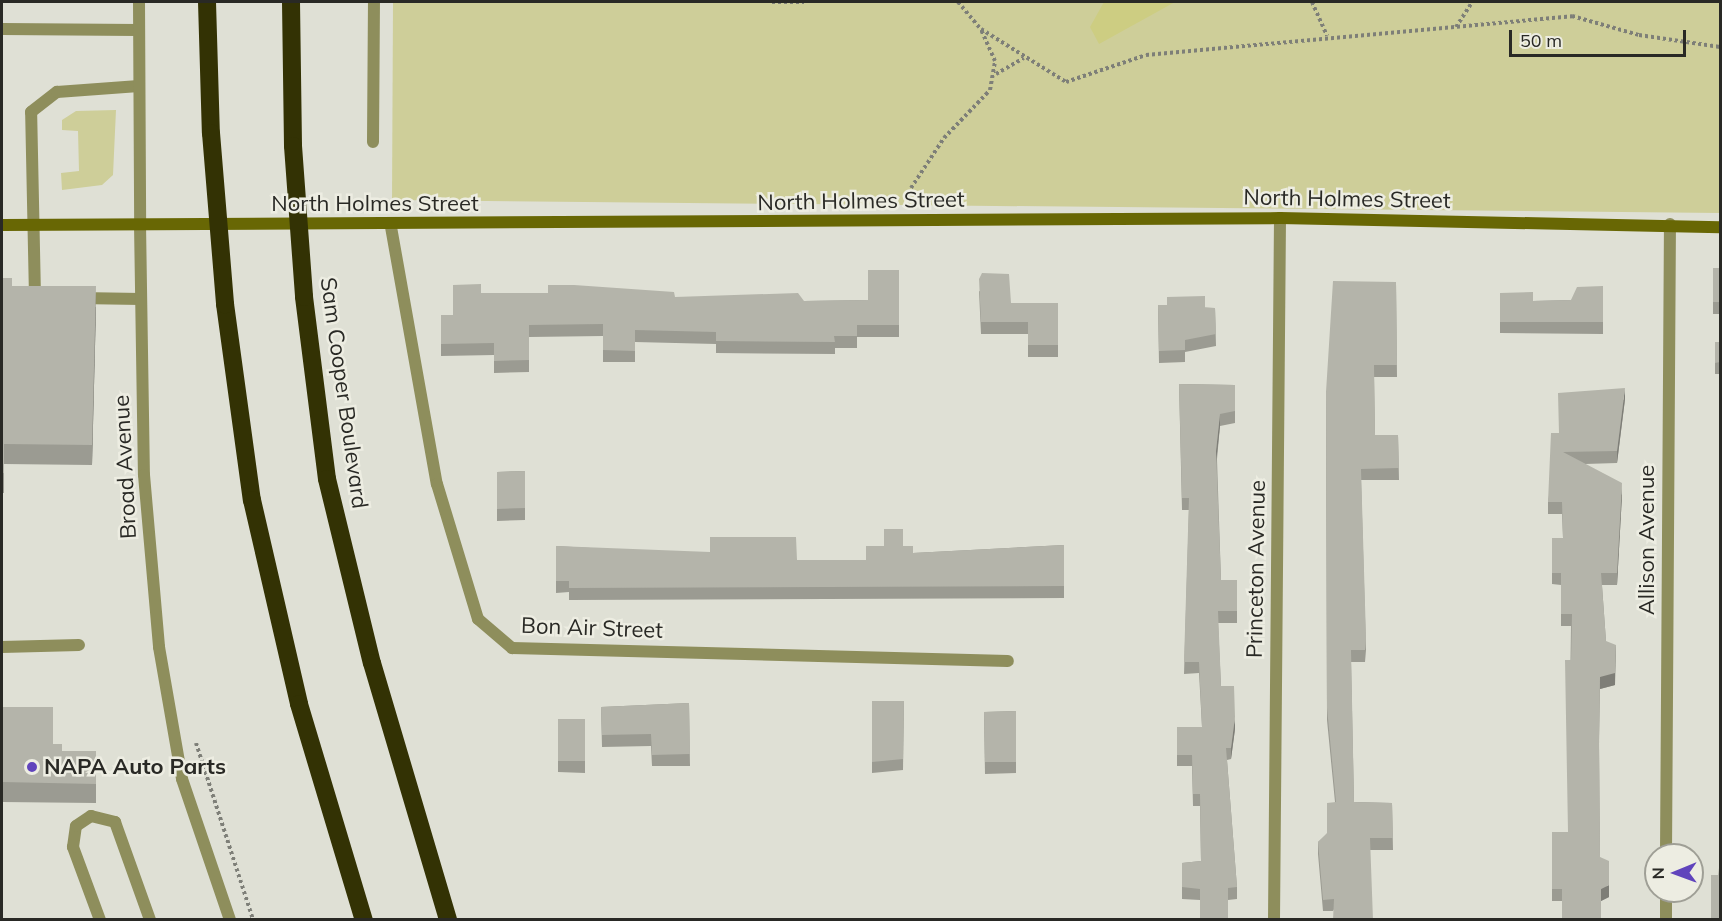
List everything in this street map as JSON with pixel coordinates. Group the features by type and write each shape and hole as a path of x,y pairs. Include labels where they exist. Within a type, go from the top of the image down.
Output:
{"highway":[{"path":"207,2 211,133 225,304 252,500 299,704 364,920"},
{"name":"Sam Cooper Boulevard","path":"291,2 292,146 304,297 327,479 372,663 448,920"}],"main road":[{"name":"North Holmes Street","path":"2,225 391,226 1280,218 1670,224 1720,227"}],"street":[{"name":"Broad Avenue","path":"139,2 144,475 159,647 182,779 230,920"},
{"path":"374,2 374,142"},
{"path":"2,29 138,30"},
{"path":"139,86 57,92 31,112 31,297 141,299"},
{"name":"Princeton Avenue","path":"1274,920 1280,218"},
{"name":"Allison Avenue","path":"1666,843 1670,224"},
{"name":"Bon Air Street","path":"391,226 437,484 478,619 512,648 1008,661"},
{"path":"2,647 80,645"},
{"path":"100,920 73,848 76,826 92,816 115,822 150,920"},
{"path":"1666,903 1666,920"}],"path":[{"path":"772,2 804,2"},
{"path":"958,2 981,28 1066,82 1146,55 1327,36 1587,17 1639,35 1720,47"},
{"path":"1312,2 1327,36"},
{"path":"1456,27 1472,2"},
{"path":"981,28 996,74"},
{"path":"911,188 944,138 982,102 996,74 1025,57"},
{"path":"195,738 253,920"}],"green space":[{"path":"393,2 1720,2 1720,213 392,200"},
{"path":"116,110 113,175 102,185 62,190 61,173 79,171 78,131 62,130 62,120 76,111"}],"shaded area":[{"path":"1104,2 1175,2 1099,44 1090,27"}],"building":[{"path":"1713,268 1720,268 1720,302 1713,302"},
{"path":"868,270 899,270 899,325 857,325 857,336 834,336 835,342 716,341 716,332 635,330 635,351 603,350 603,324 529,325 529,360 494,361 494,343 441,344 441,315 453,315 453,285 481,284 481,293 548,293 548,285 574,285 674,292 675,297 798,293 804,301 868,300"},
{"path":"982,273 1009,274 1011,303 1058,303 1058,345 1028,345 1028,322 981,322 979,279"},
{"path":"2,278 12,278 12,286 96,286 92,445 4,444 4,473 2,473"},
{"path":"1333,281 1396,282 1397,365 1374,365 1375,435 1398,435 1399,468 1361,469 1366,638 1365,650 1351,650 1354,802 1392,803 1393,838 1370,838 1373,920 1333,920 1334,899 1323,900 1318,842 1327,833 1327,803 1336,802 1327,708 1326,392"},
{"path":"1603,286 1603,322 1500,322 1500,293 1533,292 1533,301 1571,300 1577,287"},
{"path":"1205,296 1205,308 1215,308 1216,334 1185,340 1185,350 1159,351 1158,305 1167,305 1167,297"},
{"path":"1715,342 1720,342 1720,362 1715,363"},
{"path":"1179,384 1235,385 1235,411 1220,414 1216,451 1221,580 1237,580 1237,611 1218,611 1221,686 1234,686 1235,717 1231,748 1226,748 1237,887 1228,888 1228,920 1200,920 1200,889 1182,887 1182,863 1201,861 1200,794 1193,794 1192,755 1177,755 1177,727 1202,727 1199,662 1184,662 1189,498 1182,498"},
{"path":"1625,388 1617,451 1563,452 1622,483 1617,573 1601,573 1606,641 1616,645 1615,673 1600,677 1600,857 1609,861 1609,885 1601,889 1601,920 1562,920 1562,889 1552,889 1552,832 1568,832 1565,660 1571,660 1572,614 1561,614 1561,573 1552,573 1552,538 1563,538 1562,502 1548,502 1551,433 1559,433 1558,393"},
{"path":"525,471 525,508 497,509 497,472"},
{"path":"884,529 903,529 903,546 913,546 913,553 1064,545 1064,586 569,588 569,581 556,581 556,546 710,552 710,537 796,537 797,560 866,560 866,546 884,546"},
{"path":"872,701 904,701 903,759 872,762"},
{"path":"689,703 690,754 652,755 651,734 602,735 601,707"},
{"name":"NAPA Auto Parts","path":"2,707 53,707 53,744 62,744 62,751 96,751 96,784 2,782"},
{"path":"1016,711 1016,762 985,762 984,712"},
{"path":"558,719 585,719 585,761 558,761"},
{"path":"1719,868 1720,920 1711,920 1711,875 1718,875"}],"place":[{"name":"NAPA Auto Parts","path":"32,767"}]}
